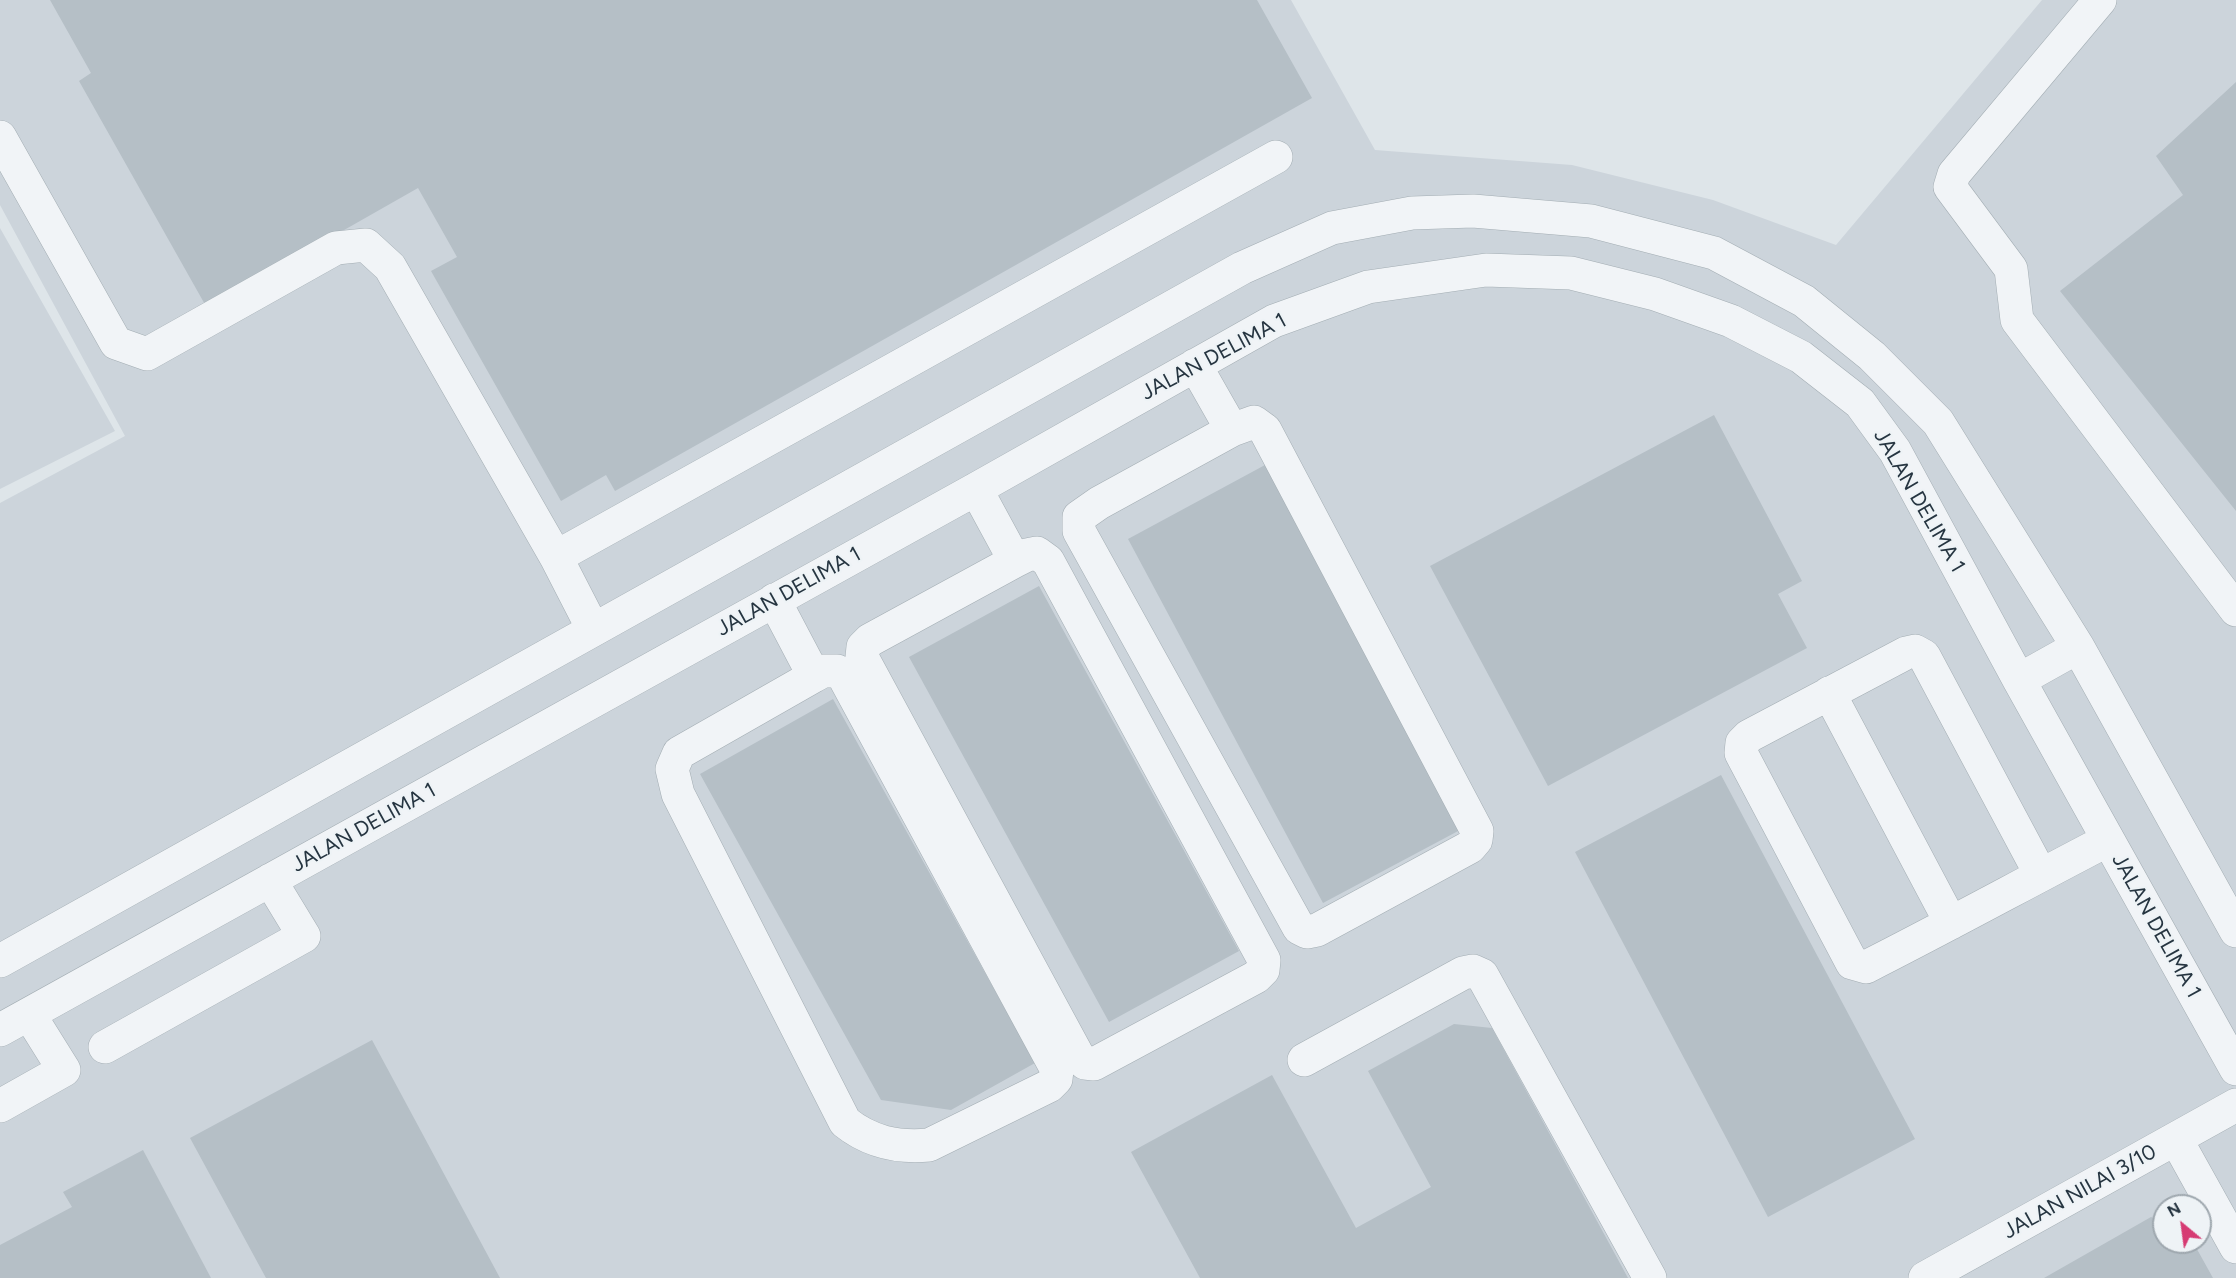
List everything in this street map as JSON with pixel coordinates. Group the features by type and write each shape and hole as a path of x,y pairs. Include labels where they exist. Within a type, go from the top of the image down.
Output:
{"street":[{"path":"2100,0 1954,174 1950,187 2011,268 2017,320 2236,610"},
{"path":"0,137 116,343 147,354 336,248 366,245 390,267 556,556 593,629"},
{"path":"556,556 1276,157"},
{"path":"0,961 1242,268 1332,228 1412,213 1473,211 1591,221 1714,253 1804,301 1872,356 1938,422 2078,647 2236,931"},
{"name":"JALAN DELIMA 1","path":"0,1030 976,489 1274,321 1368,287 1486,270 1571,273 1655,294 1731,321 1802,357 1860,403 1895,451 2019,680 2236,1069"},
{"path":"1195,366 1232,430"},
{"path":"1254,423 1265,430 1477,831 1476,840 1470,847 1317,930 1307,932 1299,928 1079,531 1079,517 1099,503 1232,430 1254,423"},
{"path":"976,489 1015,561"},
{"path":"1036,553 1048,561 1264,960 1263,970 1256,977 1094,1064 1085,1063 1078,1056 862,657 863,647 870,640 1015,561 1036,553"},
{"path":"774,600 814,676"},
{"path":"2019,680 2078,647"},
{"path":"2041,875 1924,656 1915,651 1906,653 1829,693 1749,736 1742,743 1741,753 1852,963 1866,967 2108,840"},
{"path":"837,670 844,677 1057,1070 1056,1079 1049,1086 929,1145 909,1147 881,1143 857,1132 844,1122 678,794 672,769 679,753 814,676 823,671 837,670"},
{"path":"1829,693 1951,923"},
{"path":"105,1047 304,936 270,880"},
{"path":"1304,1060 1463,973 1473,971 1482,975 1650,1278"},
{"path":"0,1106 64,1070 29,1014"},
{"name":"JALAN NILAI 3/10","path":"1925,1278 2236,1105"},
{"path":"2176,1139 2236,1247"}],"shaded area":[{"path":"0,0 1291,0 1375,150 1572,165 1713,200 1836,245 2042,0 2236,0 2236,1278 0,1278 0,503 125,436 0,205"},
{"path":"0,228 115,431 0,489"}],"building":[{"path":"50,0 1257,0 1312,98 615,491 606,475 561,501 431,271 457,257 418,188 207,308 79,81 91,73"},
{"path":"2236,82 2236,511 2060,291 2183,195 2156,156"},
{"path":"1714,415 1802,581 1778,594 1807,648 1548,786 1430,566"},
{"path":"1265,465 1460,830 1323,903 1128,539"},
{"path":"1039,586 1239,951 1109,1022 909,657"},
{"path":"833,699 1035,1063 951,1110 881,1100 700,774"},
{"path":"1721,775 1915,1139 1768,1217 1575,852"},
{"path":"1454,1024 1492,1028 1628,1278 1200,1278 1131,1152 1272,1075 1356,1228 1431,1187 1368,1071"},
{"path":"372,1040 500,1278 266,1278 190,1138"},
{"path":"143,1150 211,1278 0,1278 0,1245 72,1207 63,1192"},
{"path":"2151,1217 2152,1254 2200,1254 2213,1278 2044,1278"}]}
